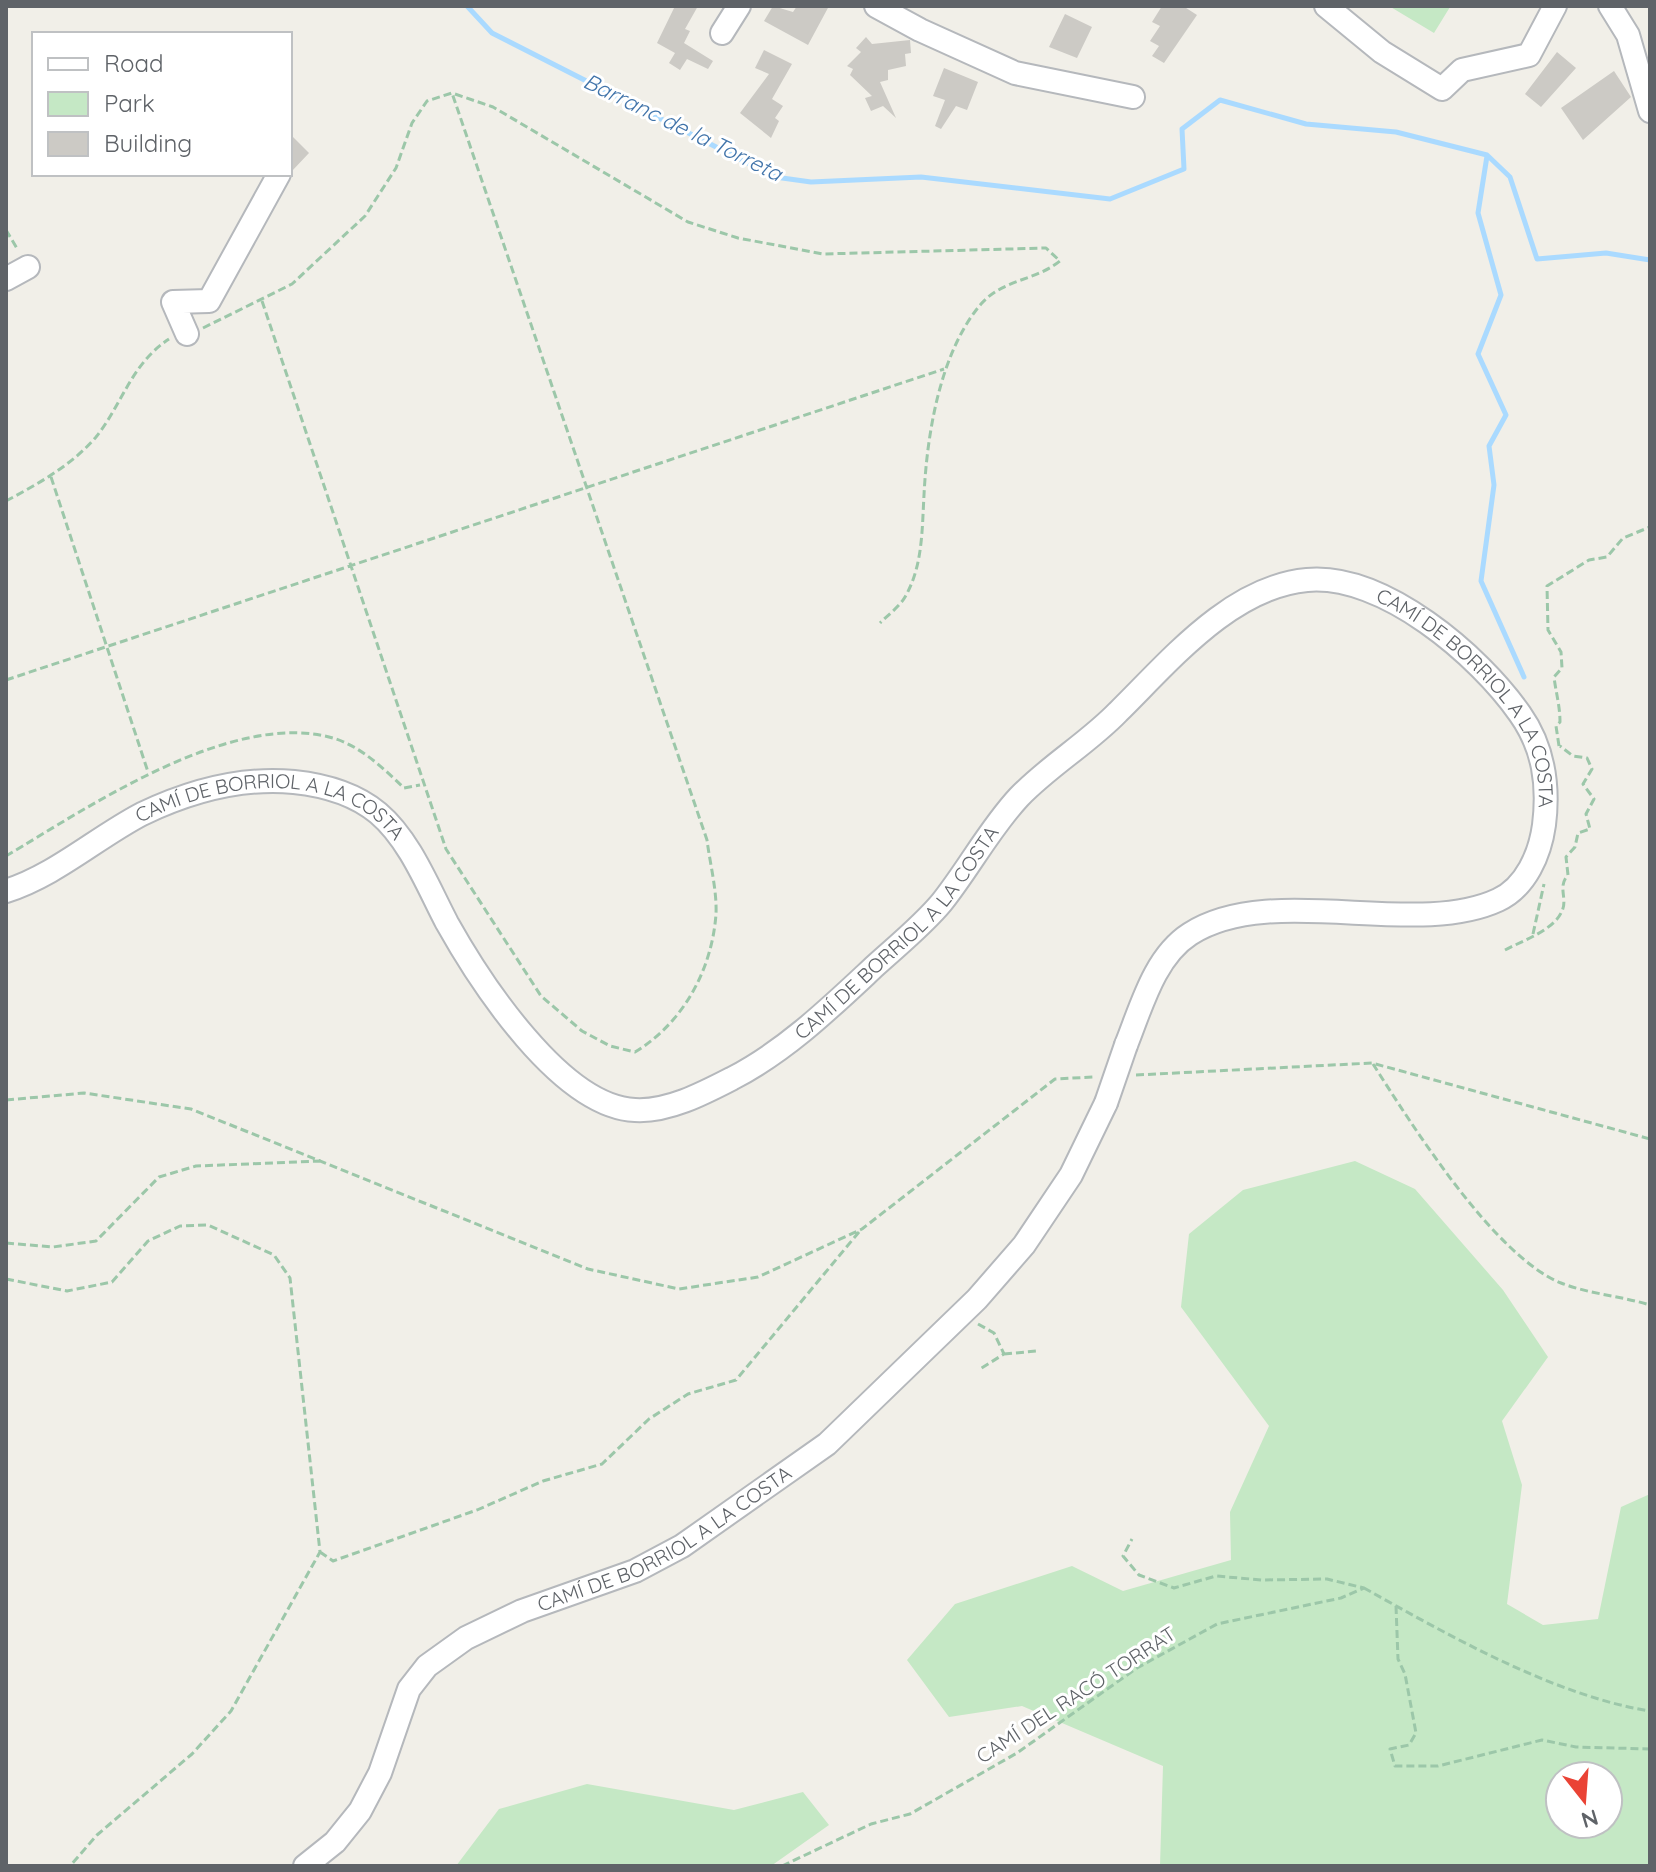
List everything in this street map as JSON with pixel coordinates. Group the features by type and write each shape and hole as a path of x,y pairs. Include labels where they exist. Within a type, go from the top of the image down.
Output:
{"street":[{"path":"722,33 739,6"},
{"path":"876,6 920,30 1015,73 1133,97"},
{"path":"1326,6 1382,52 1442,89 1462,70 1529,55 1555,6"},
{"path":"1610,6 1628,35 1650,111"},
{"path":"187,334 173,302 209,301 278,176"},
{"path":"6,279 28,267"},
{"name":"CAMÍ DE BORRIOL A LA COSTA","path":"6,891 50,871 142,814 190,796 229,784 261,781 296,782 333,790 362,801 383,817 408,850 457,940 497,1001 540,1051 580,1089 606,1105 632,1110 654,1109 690,1098 737,1076 777,1052 829,1009 936,909 1014,802 1057,760 1114,718 1168,658 1207,626 1260,595 1302,580 1341,581 1382,594 1426,621 1497,686 1549,746 1541,842 1532,866 1501,899 1438,912 1261,912 1223,919 1193,932 1171,949 1147,992 1106,1103 1071,1175 1024,1245 961,1314 827,1444 682,1546 635,1571 522,1611 466,1638 427,1666 409,1689 380,1773 360,1811 335,1842 305,1866"}],"path":[{"path":"262,301 446,849 541,996 582,1031 610,1046 635,1052 660,1037 692,995 712,948 716,911 707,840 452,93"},
{"path":"6,501 51,477 96,437 138,364 167,340 262,301 292,284 365,216 396,168 412,123 427,101 452,93 493,107 688,222 738,238 823,254 1046,248 1060,261 1044,274 1002,285 980,306 945,368 935,410 924,490 921,550 905,597 880,623"},
{"path":"6,230 28,267"},
{"path":"6,680 945,368"},
{"path":"51,477 148,772"},
{"path":"1505,950 1552,925 1562,912 1561,885 1568,875 1566,857 1569,849 1575,847 1578,833 1590,829 1586,814 1594,799 1583,784 1592,769 1587,758 1549,746 1560,722 1554,677 1562,668 1561,652 1548,630 1547,586 1589,560 1607,557 1623,538 1650,527"},
{"path":"1372,1063 1422,1140 1513,1253 1560,1283 1650,1305"},
{"path":"1134,1076 1372,1063 1650,1139"},
{"path":"320,1552 333,1561 477,1510 543,1481 602,1464 649,1419 688,1394 736,1380 862,1229 1055,1079 1103,1077"},
{"path":"6,1100 84,1093 191,1109 588,1269 679,1289 758,1277 862,1229"},
{"path":"6,1243 53,1247 96,1241 159,1177 196,1166 326,1161"},
{"path":"6,1279 67,1291 112,1282 148,1241 180,1226 208,1225 274,1255 290,1278 320,1552 231,1711 192,1754 97,1835 70,1866"},
{"path":"961,1314 994,1333 1004,1354"},
{"path":"980,1369 1004,1354 1037,1351"},
{"path":"1132,1539 1123,1556 1139,1575 1174,1588 1216,1576 1262,1580 1327,1579 1364,1588 1456,1639 1609,1705 1650,1711"},
{"name":"CAMÍ DEL RACÓ TORRAT","path":"782,1866 871,1824 910,1814 1017,1753 1137,1668 1217,1624 1341,1598 1364,1588"},
{"path":"1396,1606 1398,1659 1405,1674 1416,1733 1409,1745 1390,1749 1395,1766 1438,1766 1542,1740 1576,1747 1650,1749"}],"green space":[{"path":"1389,6 1448,6 1450,7 1434,33"},
{"path":"1355,1161 1415,1189 1503,1290 1548,1357 1502,1421 1522,1485 1507,1604 1543,1625 1598,1619 1621,1507 1650,1494 1650,1866 1160,1866 1163,1766 1022,1706 949,1717 907,1660 955,1604 1072,1566 1123,1591 1231,1560 1230,1512 1269,1426 1181,1307 1189,1234 1243,1190"},
{"path":"587,1784 734,1810 803,1792 829,1825 771,1866 456,1866 499,1809"}],"building":[{"path":"675,6 698,6 685,29 690,31 684,43 713,61 708,69 687,59 680,70 669,63 675,53 657,43"},
{"path":"773,6 793,12 797,6 829,6 808,45 764,21"},
{"path":"1162,6 1183,6 1197,15 1164,63 1152,56 1159,46 1150,41 1160,26 1152,22"},
{"path":"1065,14 1092,27 1077,58 1049,47"},
{"path":"866,37 872,44 910,40 911,53 905,54 906,66 888,70 888,80 880,82 896,118 883,106 871,111 865,98 872,96 850,75 853,69 847,66 861,52 856,48"},
{"path":"764,50 792,64 772,99 783,106 775,118 779,121 771,138 740,113 769,74 755,68"},
{"path":"1557,52 1576,68 1541,107 1525,94"},
{"path":"944,68 978,82 967,110 956,106 941,129 935,126 945,100 933,96"},
{"path":"1614,71 1631,97 1583,140 1561,108"},
{"path":"292,136 309,153 292,171"}],"waterway":[{"name":"Barranc de la Torreta","path":"467,6 492,33 775,177 811,182 921,177 1110,199 1184,169 1182,129 1220,100 1306,124 1396,132 1487,155 1510,177 1537,259 1606,253 1650,260"},
{"path":"1487,156 1478,213 1501,295 1478,354 1506,415 1489,446 1494,485 1481,581 1524,677"}]}
